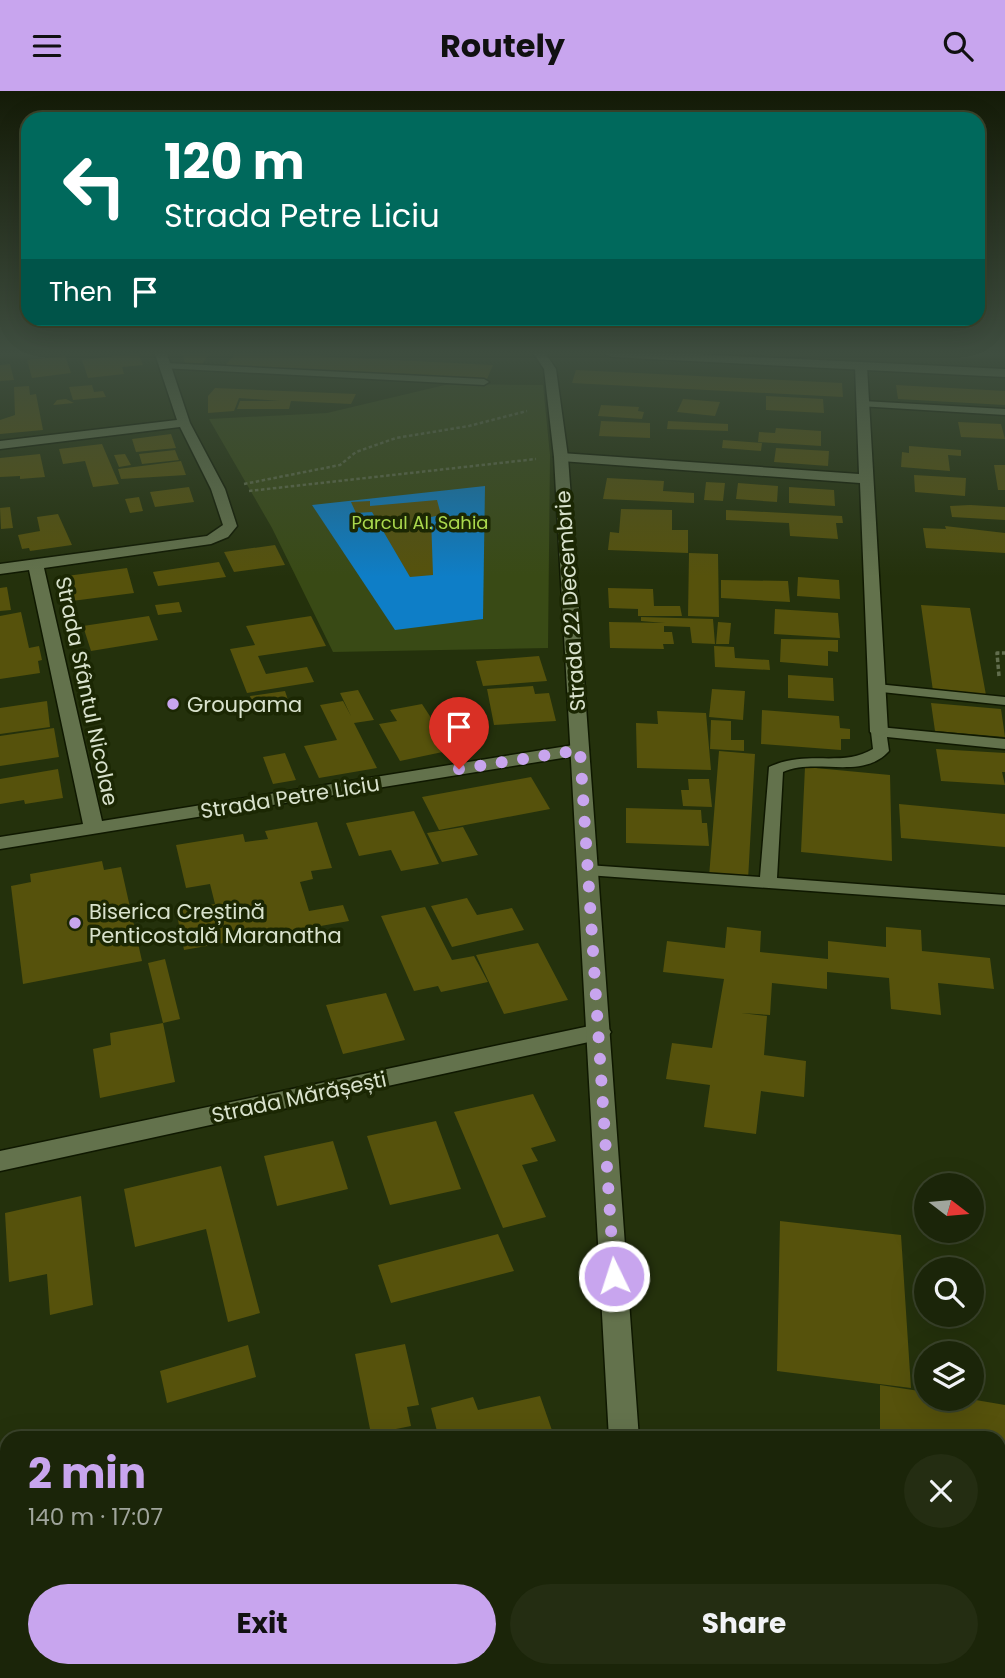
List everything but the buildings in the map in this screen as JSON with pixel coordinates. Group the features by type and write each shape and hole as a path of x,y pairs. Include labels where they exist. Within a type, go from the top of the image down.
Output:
{"street":[{"path":"0,445 142,428"},
{"path":"0,569 211,540 223,534 230,526 219,492 187,428"},
{"name":"Strada 22 Decembrie","path":"557,428 624,1431"},
{"path":"864,428 879,732"},
{"path":"561,457 866,479"},
{"name":"Strada Sfântul Nicolae","path":"35,564 93,828"},
{"name":"Strada Petre Liciu","path":"0,843 580,750"},
{"name":"Strada Mărășești","path":"0,1161 598,1032"}],"lane":[{"path":"877,688 1005,701"},
{"path":"768,882 775,770 796,761 852,764 868,761 881,751 879,732 1005,744"},
{"path":"587,870 1005,900"}],"path":[{"path":"219,492 340,465 356,451 396,438 456,428"},
{"path":"219,492 561,457"}],"green space":[{"name":"Parcul Al. Sahia","path":"214,428 547,428 550,455 548,648 333,652 272,528"}],"water":[{"path":"485,486 483,619 395,630 312,505"}],"place":[{"name":"Groupama","path":"173,704"},
{"name":"Biserica Creștină Penticostală Maranatha","path":"75,923"}],"route":[{"path":"459,769 580,750 614,1276"}]}
